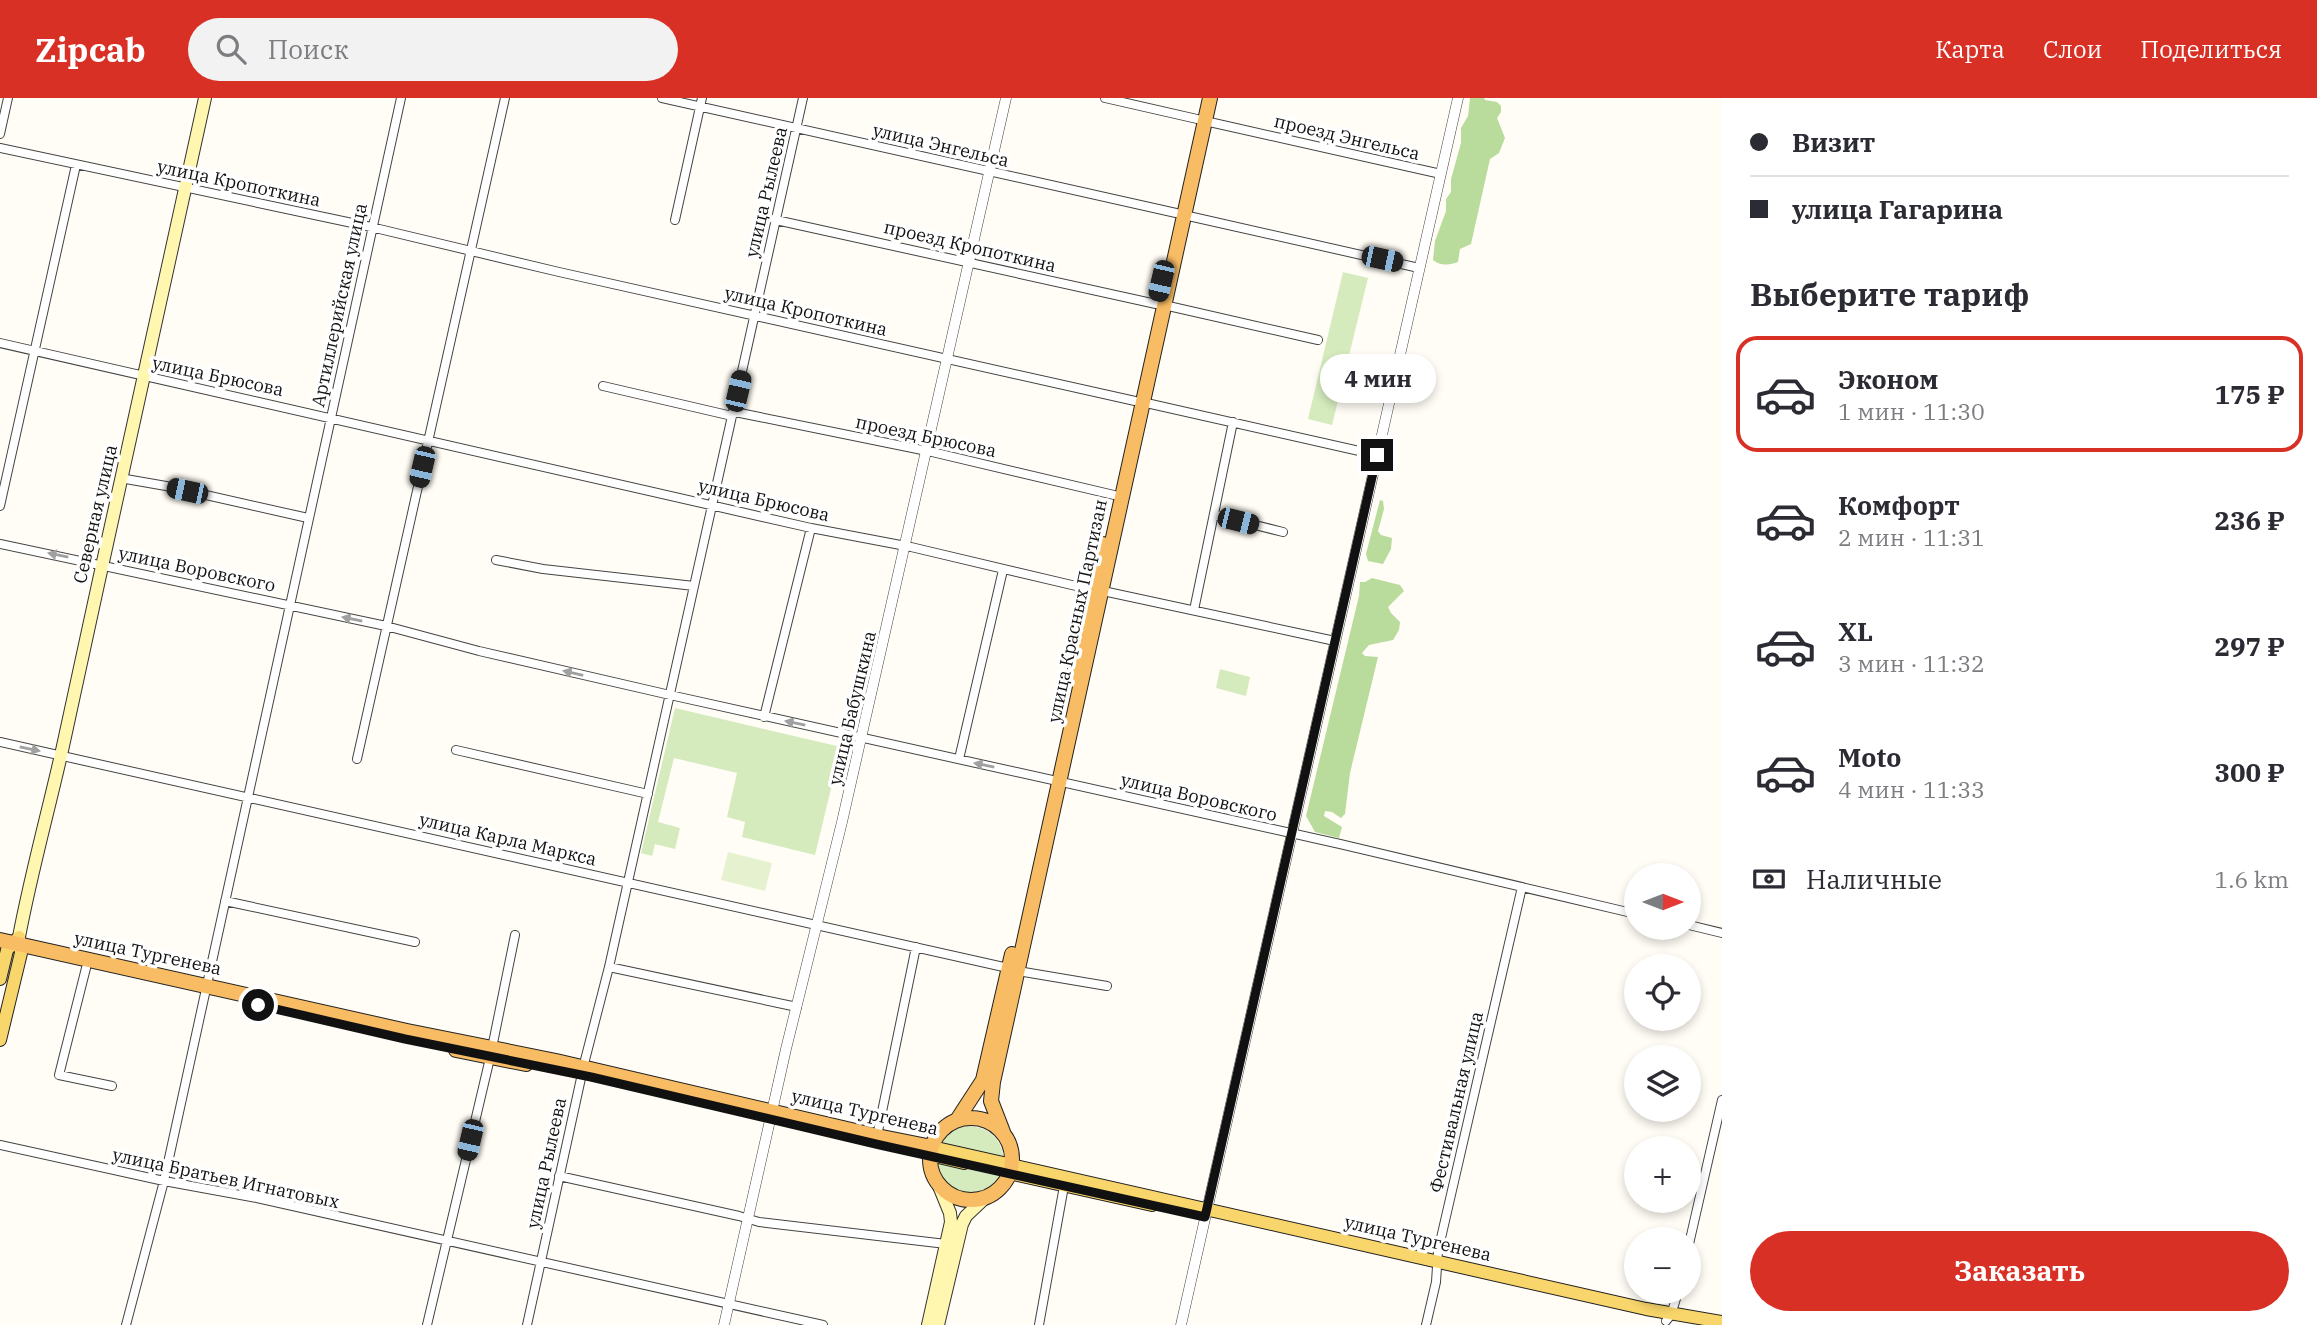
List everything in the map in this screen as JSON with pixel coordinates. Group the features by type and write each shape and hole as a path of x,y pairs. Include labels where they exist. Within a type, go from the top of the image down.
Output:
{"highway":[{"name":"улица Красных Партизан","path":"1201,120 1202,98"},
{"name":"улица Красных Партизан","path":"931,1151 941,1130 957,1120 984,1080 1013,969 1201,120 1210,98"},
{"name":"улица Красных Партизан","path":"1098,591 1114,495 1138,402"},
{"name":"улица Тургенева","path":"11,945 86,968 205,989"},
{"name":"улица Тургенева","path":"11,945 407,1031 491,1053 582,1071 931,1151"},
{"name":"улица Красных Партизан","path":"1011,1169 1012,1153 991,1101 1013,969"},
{"name":"улица Тургенева","path":"771,1115 877,1136 931,1151"},
{"path":"957,1120 977,1118 995,1125 1003,1132"},
{"path":"931,1151 932,1173 939,1186 956,1198 984,1199 1000,1189 1011,1169"}],"main road":[{"name":"Северная улица","path":"0,979 61,755 205,98"},
{"name":"Северная улица","path":"0,1040 11,945"},
{"name":"улица Тургенева","path":"931,1151 1011,1169 1064,1186 1206,1214 1669,1318 1722,1322"},
{"name":"улица Тургенева","path":"1011,1169 1067,1176 1206,1214"},
{"path":"928,1325 951,1222 939,1186"},
{"path":"938,1325 962,1224 966,1216 984,1199"},
{"name":"улица Тургенева","path":"1669,1318 1681,1325"}],"street":[{"path":"0,134 8,98"},
{"name":"Артиллерийская улица","path":"126,1325 164,1181 401,98"},
{"path":"357,759 505,98"},
{"name":"улица Энгельса","path":"662,98 700,102 797,129 1419,268"},
{"name":"улица Рылеева","path":"527,1325 803,98"},
{"name":"улица Бабушкина","path":"724,1325 1006,98"},
{"name":"проезд Энгельса","path":"1105,98 1441,174"},
{"path":"1181,1325 1221,1138 1458,98"},
{"path":"675,220 700,102"},
{"name":"улица Кропоткина","path":"0,148 371,227 559,272 1377,455"},
{"path":"0,506 76,165"},
{"name":"проезд Кропоткина","path":"776,220 1318,340"},
{"name":"улица Брюсова","path":"0,343 811,528 905,545 1003,570 1335,641"},
{"path":"603,386 732,416"},
{"name":"проезд Брюсова","path":"732,416 735,412 926,450 1114,495"},
{"path":"1194,610 1233,422"},
{"path":"120,478 308,518"},
{"path":"1215,515 1283,532"},
{"path":"764,717 811,528"},
{"name":"улица Воровского","path":"0,544 386,626 479,651 764,717 1292,834 1624,911"},
{"path":"496,560 543,569 694,586"},
{"path":"959,760 1003,570"},
{"name":"улица Карла Маркса","path":"0,742 1013,969 1107,986"},
{"path":"456,750 648,794"},
{"name":"Фестивальная улица","path":"1426,1325 1436,1282 1436,1266 1522,887"},
{"path":"225,901 415,942"},
{"path":"1701,928 1722,933"},
{"path":"427,1325 491,1053 515,935"},
{"path":"877,1136 916,947"},
{"path":"608,967 797,1007"},
{"path":"86,968 59,1075 112,1086"},
{"path":"1693,1227 1722,1100"},
{"name":"улица Братьев Игнатовых","path":"0,1145 164,1181 257,1198 823,1325"},
{"path":"559,1176 759,1223 946,1244"},
{"path":"1039,1325 1064,1186"},
{"path":"1669,1318 1674,1304"}],"green space":[{"path":"1470,98 1484,98 1501,106 1497,118 1505,138 1499,153 1490,159 1471,244 1460,249 1458,262 1442,264 1433,260 1435,241 1446,211 1446,199 1451,192 1451,179 1461,143 1461,128 1468,116"},
{"path":"1343,272 1368,278 1332,425 1308,419"},
{"path":"1380,500 1383,501 1384,509 1378,531 1381,535 1392,538 1391,549 1383,564 1368,561 1366,554"},
{"path":"1372,578 1400,585 1404,591 1388,607 1400,622 1393,640 1369,645 1362,653 1365,656 1378,657 1350,773 1345,814 1341,818 1325,811 1324,816 1342,827 1339,838 1315,832 1306,816 1359,596 1360,582"},
{"path":"1220,669 1250,677 1246,696 1216,688"},
{"path":"675,708 841,747 815,855 742,837 745,822 727,817 737,773 674,758 658,822 680,828 675,849 655,844 652,856 641,853"},
{"path":"728,852 772,863 765,891 721,880"},
{"path":"966,1126 980,1128 992,1134 1000,1144 1004,1158 941,1143 951,1131"},
{"path":"937,1163 1000,1176 982,1190 963,1192 947,1183"}],"route":[{"path":"258,1005 490,1058 569,1072 770,1120 1205,1217 1377,455"}]}
